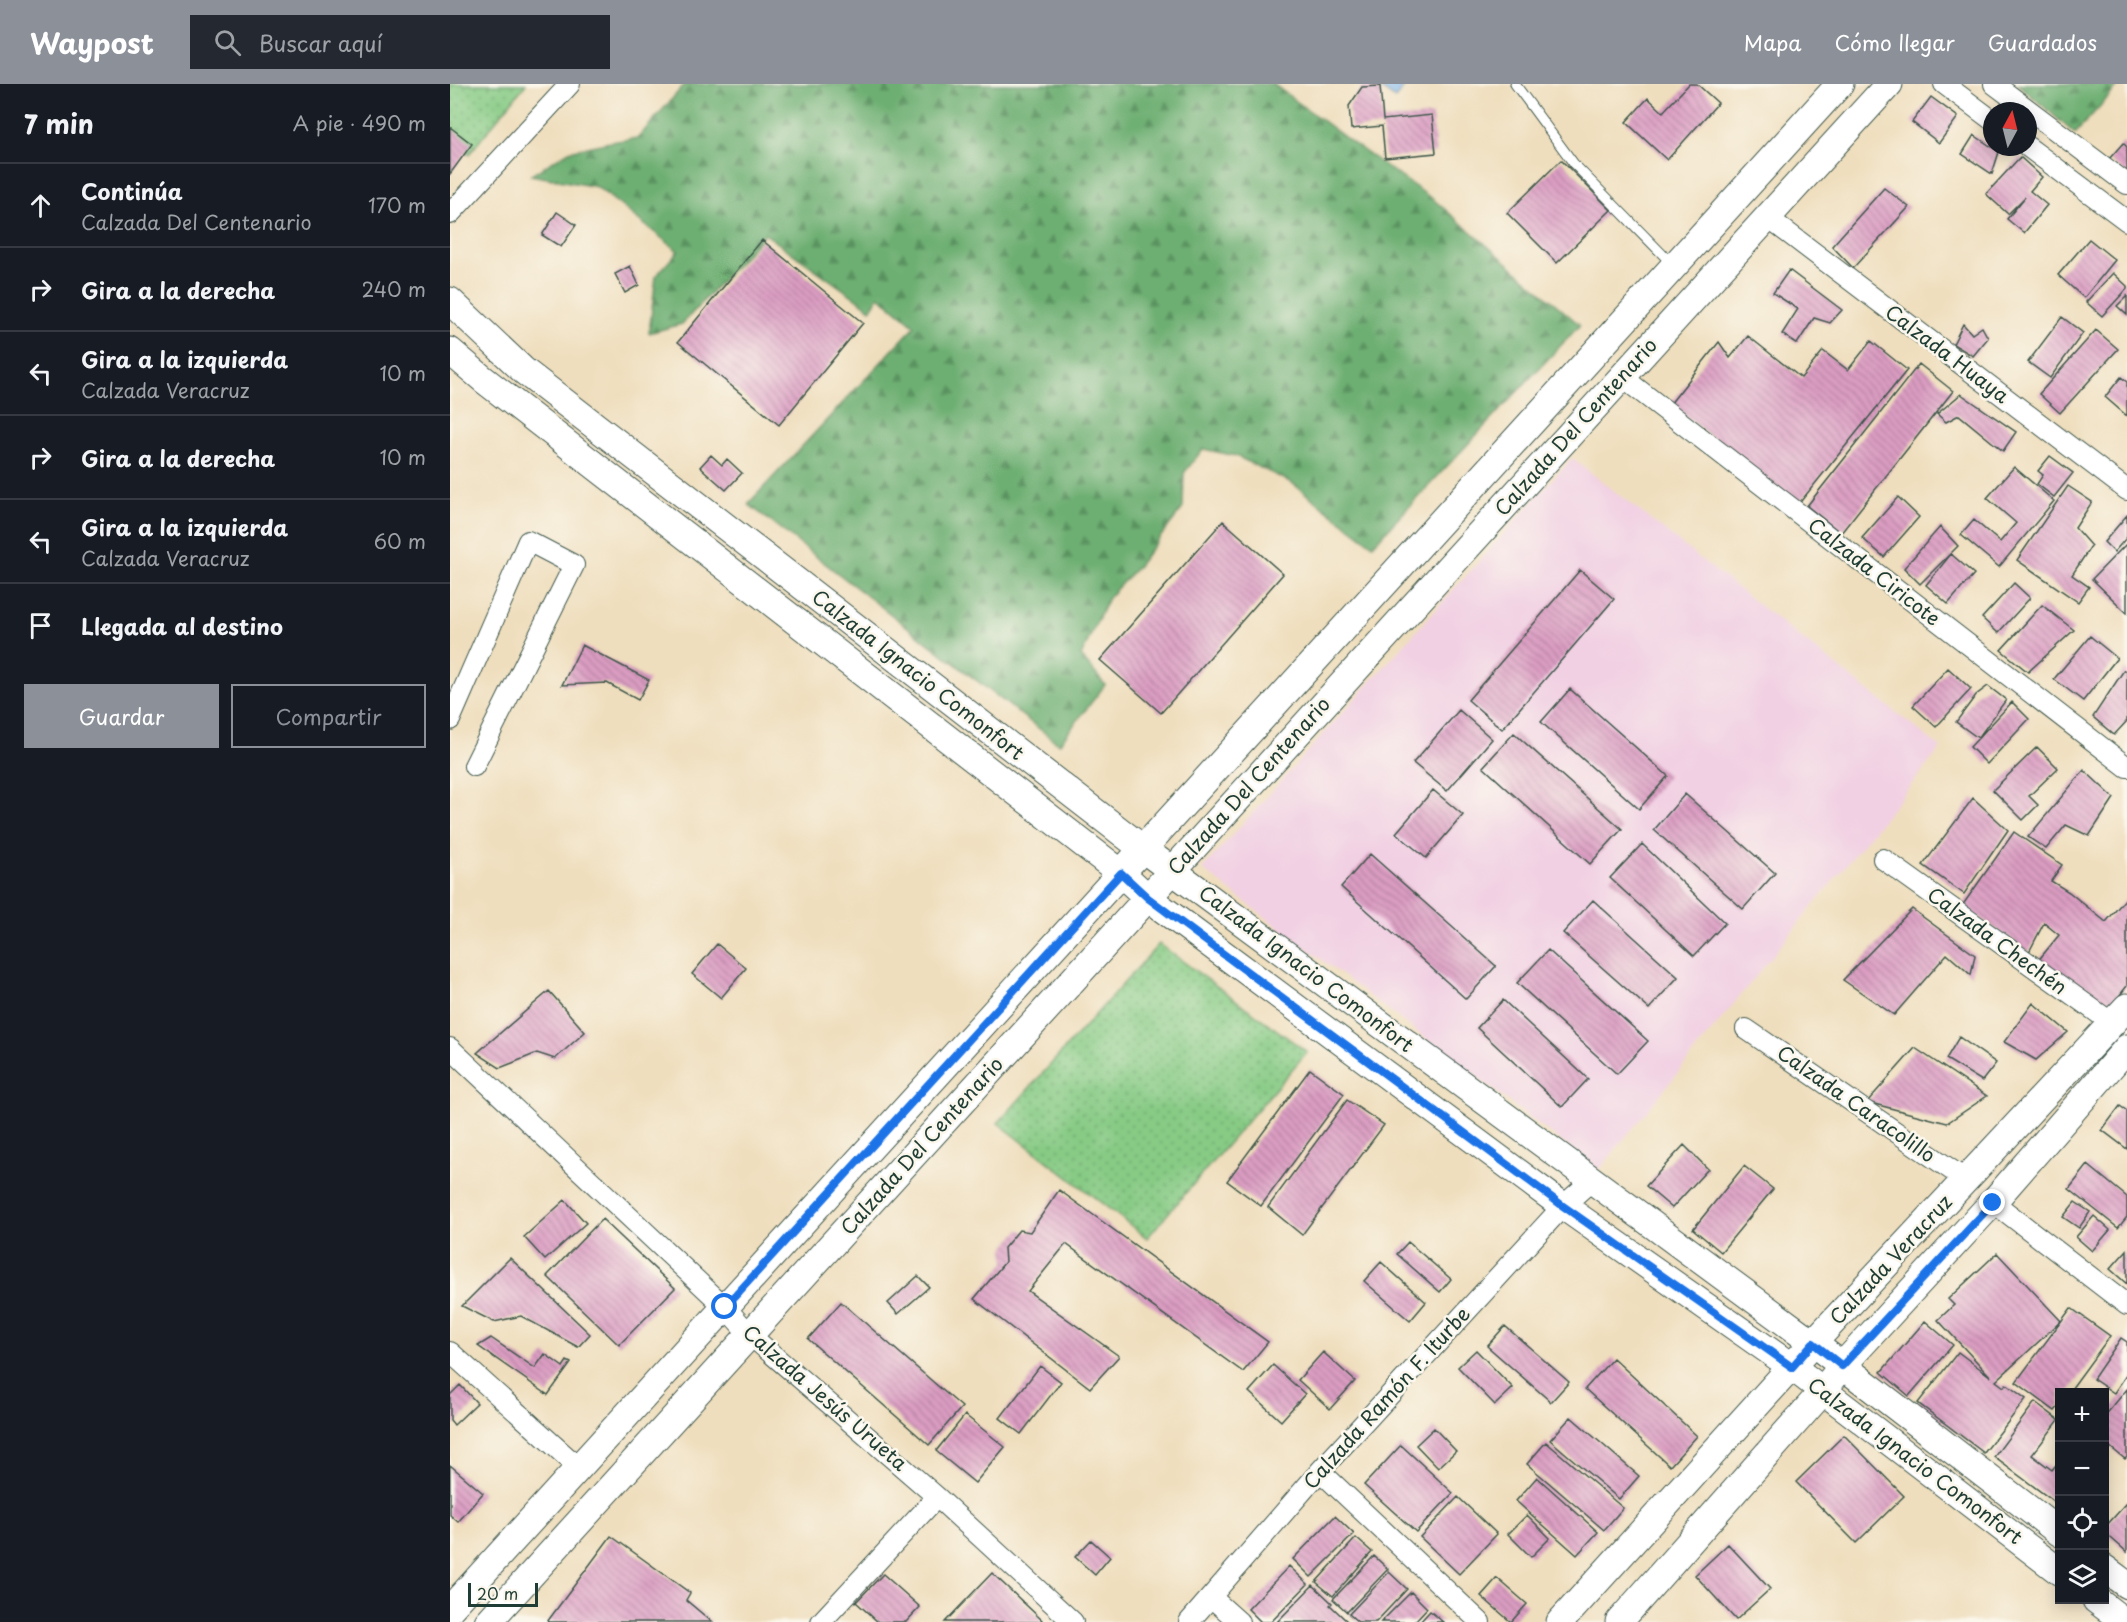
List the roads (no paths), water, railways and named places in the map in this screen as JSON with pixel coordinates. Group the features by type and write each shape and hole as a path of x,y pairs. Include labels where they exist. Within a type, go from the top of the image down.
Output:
{"main road":[{"name":"Calzada Del Centenario","path":"450,1609 1840,84"},
{"name":"Calzada Del Centenario","path":"488,1622 1889,84"},
{"name":"Calzada Ignacio Comonfort","path":"450,301 524,370 1143,849 1813,1343 2055,1529"},
{"name":"Calzada Ignacio Comonfort","path":"450,351 483,379 1121,873 1148,898 1563,1206 1792,1367 2055,1568"},
{"name":"Calzada Veracruz","path":"1560,1622 1813,1343 2120,1015"},
{"name":"Calzada Veracruz","path":"1619,1622 1823,1391 1842,1366 1993,1203 2127,1048"},
{"path":"2109,1572 2127,1585"},
{"path":"2102,1604 2125,1622"}],"street":[{"path":"450,214 570,84"},
{"path":"1944,84 1983,113"},
{"path":"1994,84 2127,184"},
{"path":"2037,154 2127,221"},
{"name":"Calzada Huaya","path":"1767,217 2127,490"},
{"name":"Calzada Ciricote","path":"1622,377 2127,766"},
{"path":"450,720 528,541 574,565 474,766"},
{"name":"Calzada Chechén","path":"1882,859 2120,1015"},
{"name":"Calzada Caracolillo","path":"1746,1029 1966,1180"},
{"name":"Calzada Jesús Urueta","path":"450,1048 725,1307 750,1335 937,1497 1073,1622"},
{"name":"Calzada Ramón F. Iturbe","path":"1189,1622 1320,1471 1563,1206 1591,1181"},
{"path":"1993,1203 2127,1305"},
{"path":"450,1352 579,1468"},
{"path":"1320,1471 1480,1622"},
{"path":"821,1622 937,1497"},
{"path":"1211,1597 1239,1622"}],"lane":[{"path":"1515,84 1574,164 1674,266"}],"water":[{"path":"1375,84 1406,84 1395,99"}]}
